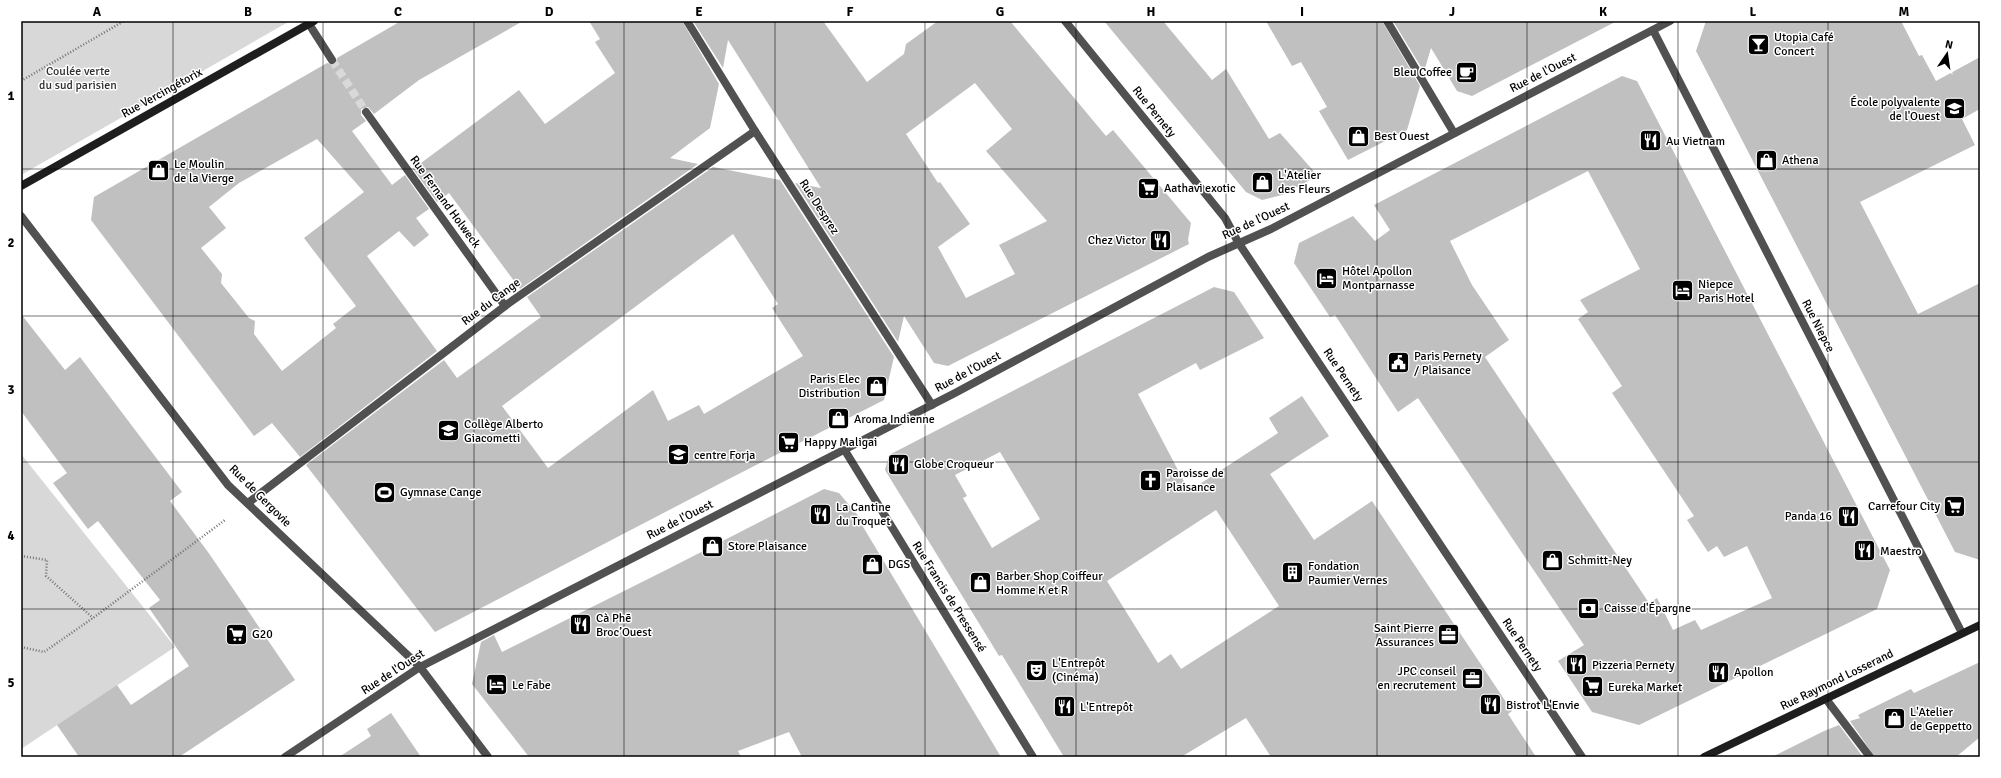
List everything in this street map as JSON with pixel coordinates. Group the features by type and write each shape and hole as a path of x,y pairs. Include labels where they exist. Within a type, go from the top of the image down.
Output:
{"main road":[{"name":"Rue Vercingétorix","path":"21,186 311,22"},
{"name":"Rue Raymond Losserand","path":"1704,757 1980,625"}],"street":[{"name":"Rue Desprez","path":"686,21 755,131 932,405"},
{"name":"Rue Pernety","path":"1065,21 1224,218 1238,242 1582,757"},
{"path":"1387,21 1454,133"},
{"name":"Rue de l'Ouest","path":"285,757 420,667 932,405 1238,242 1271,229 1670,21"},
{"path":"311,22 332,60"},
{"name":"Rue Niepce","path":"1653,30 1962,633"},
{"name":"Rue Fernand Holweck","path":"366,112 505,306"},
{"name":"Rue du Cange","path":"248,503 505,306 755,131"},
{"name":"Rue de Gergovie","path":"21,216 228,485 420,667 488,757"},
{"name":"Rue Francis de Pressensé","path":"844,449 1033,757"},
{"path":"1826,699 1870,757"}],"path":[{"path":"21,82 124,21"},
{"path":"21,647 44,652 94,618 225,520"},
{"path":"21,556 47,560 46,576 94,618"}],"green space":[{"name":"Coulée verte du sud parisien","path":"21,21 290,21 21,175"},
{"path":"21,454 175,647 21,749"}],"building":[{"path":"401,21 523,21 419,80 374,114 368,107 361,109 361,115 366,121 352,131 392,185 405,175 429,209 416,218 429,235 414,247 399,231 367,256 437,351 300,457 272,423 254,436 91,220 94,197 327,63 335,65 337,58","holes":["317,139 364,192 304,238 356,306 333,324 336,328 282,371 254,334 255,321 249,318 221,283 222,274 201,248 226,228 209,207 239,183"]},
{"path":"589,21 682,21 719,84 710,128 670,158 698,164 520,289 449,193 437,202 413,169 519,90 545,124 615,73 595,42 600,39"},
{"path":"693,21 823,21 867,82 904,54 906,44 938,21 1010,21 1106,136 1113,130 1191,223 1188,240 1189,244 948,366 934,363 904,316 898,342 795,183 821,188 728,40 723,68","holes":["975,83 1012,129 986,151 1047,221 999,245 1015,274 966,298 938,247 970,224 940,182 938,183 906,134"]},
{"path":"1104,21 1163,21 1212,80 1226,69 1269,139 1280,133 1318,176 1282,195 1262,200 1246,192"},
{"path":"1266,21 1382,21 1420,86 1407,130 1348,160 1319,111 1327,107 1301,62 1292,66"},
{"path":"1393,21 1617,21 1472,96 1457,91 1431,48 1424,72"},
{"path":"1706,21 1901,21 1919,56 1922,55 1936,81 1980,57 1980,109 1962,119 1975,145 1860,202 1918,314 1980,283 1980,560 1955,552 1696,51"},
{"path":"1622,76 1637,81 1890,570 1877,609 1639,725 1592,712 1558,661 1584,645 1418,398 1398,412 1335,315 1330,317 1294,263 1299,243 1353,216 1375,241 1390,230 1374,205","holes":["1588,171 1640,269 1580,300 1588,312 1578,319 1622,386 1612,393 1694,516 1687,520 1708,552 1717,546 1724,557 1747,546 1772,598 1701,630 1695,620 1673,630 1657,598 1649,603 1485,357 1509,340 1472,285 1450,241"]},
{"path":"713,167 780,180 894,357 884,400 435,632 306,465 444,360 457,378 541,317 527,297","holes":["733,234 778,304 772,308 803,356 704,414 699,405 668,421 653,390 548,468 502,406"]},
{"path":"1214,287 1234,292 1264,338 1200,370 1196,363 1138,394 1189,491 1278,433 1269,418 1302,396 1329,436 1270,474 1314,540 1372,501 1512,711 1508,714 1536,757 1271,757 1246,718 1181,757 1064,757 1002,655 999,656 885,470 889,455","holes":["1000,452 1040,519 992,548 963,498 967,496 955,475","1216,510 1279,606 1181,669 1171,654 1158,663 1107,581"]},
{"path":"21,314 65,370 80,357 182,492 170,501 208,552 295,680 179,757 79,757 57,725 117,685 131,705 189,666 149,608 160,600 98,521 88,529 53,483 67,473 21,411"},
{"path":"824,489 839,493 861,519 859,520 1001,757 802,757 789,732 738,751 741,757 529,757 472,684 481,642 494,635 502,652"},
{"path":"1980,662 1980,737 1956,757 1875,757 1850,721 1860,718 1858,715 1911,689 1914,693"},
{"path":"391,713 421,757 339,757 371,736 367,729"},
{"path":"1839,725 1863,757 1772,757 1824,731"}],"tunnel":[{"path":"332,60 366,112"}],"place":[{"name":"Utopia Café Concert","path":"1758,44"},
{"name":"Bleu Coffee","path":"1467,72"},
{"name":"École polyvalente de l'Ouest","path":"1955,109"},
{"name":"Best Ouest","path":"1359,136"},
{"name":"Au Vietnam","path":"1650,141"},
{"name":"Athena","path":"1767,160"},
{"name":"Le Moulin de la Vierge","path":"158,171"},
{"name":"L'Atelier des Fleurs","path":"1262,182"},
{"name":"Aathavi exotic","path":"1148,188"},
{"name":"Chez Victor","path":"1161,240"},
{"name":"Hôtel Apollon Montparnasse","path":"1327,278"},
{"name":"Niepce Paris Hotel","path":"1682,291"},
{"name":"Paris Pernety / Plaisance","path":"1398,363"},
{"name":"Paris Elec Distribution","path":"876,386"},
{"name":"Aroma Indienne","path":"839,419"},
{"name":"Collège Alberto Giacometti","path":"449,431"},
{"name":"Happy Maligai","path":"788,442"},
{"name":"centre Forja","path":"678,455"},
{"name":"Globe Croqueur","path":"898,464"},
{"name":"Paroisse de Plaisance","path":"1151,480"},
{"name":"Gymnase Cange","path":"385,492"},
{"name":"Carrefour City","path":"1955,506"},
{"name":"La Cantine du Troquet","path":"821,514"},
{"name":"Panda 16","path":"1848,516"},
{"name":"Store Plaisance","path":"713,546"},
{"name":"Maestro","path":"1865,551"},
{"name":"Schmitt-Ney","path":"1553,560"},
{"name":"DGS","path":"872,564"},
{"name":"Fondation Paumier Vernes","path":"1293,573"},
{"name":"Barber Shop Coiffeur Homme K et R","path":"980,583"},
{"name":"Caisse d'Épargne","path":"1588,608"},
{"name":"Cà Phē Broc’Ouest","path":"580,625"},
{"name":"G20","path":"236,634"},
{"name":"Saint Pierre Assurances","path":"1449,635"},
{"name":"Pizzeria Pernety","path":"1576,665"},
{"name":"L'Entrepôt (Cinéma)","path":"1037,670"},
{"name":"Apollon","path":"1718,672"},
{"name":"JPC conseil en recrutement","path":"1472,678"},
{"name":"Le Fabe","path":"497,685"},
{"name":"Eureka Market","path":"1593,687"},
{"name":"Bistrot L'Envie","path":"1491,705"},
{"name":"L'Entrepôt","path":"1064,707"},
{"name":"L'Atelier de Geppetto","path":"1894,719"}]}
